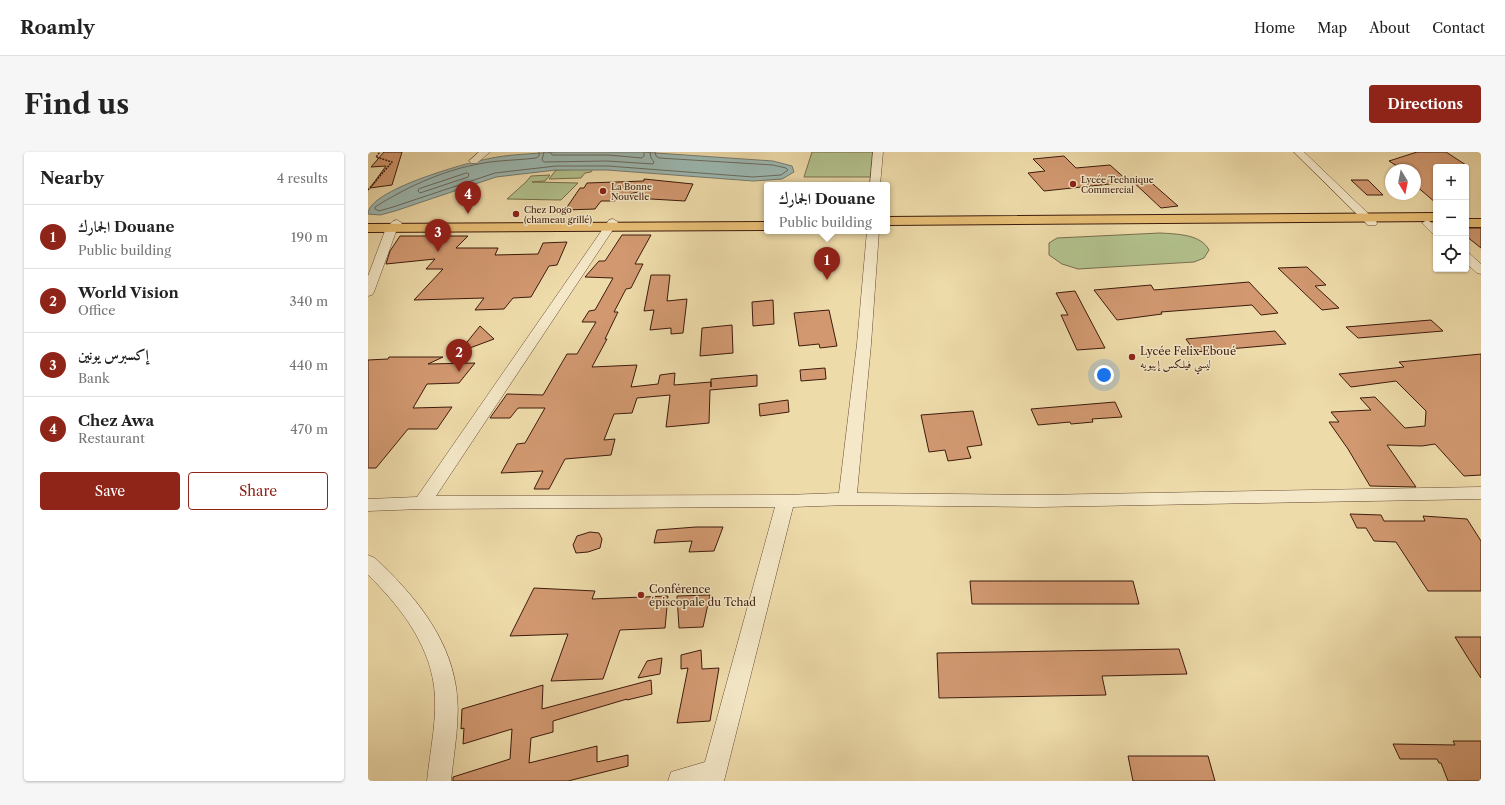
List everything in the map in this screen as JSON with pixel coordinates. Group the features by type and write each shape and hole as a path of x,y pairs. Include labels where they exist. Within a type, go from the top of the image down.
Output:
{"main road":[{"path":"1469,217 1481,217"},
{"path":"890,221 1369,220 1433,223"},
{"path":"612,225 764,221"},
{"path":"890,226 1202,221"},
{"path":"1469,223 1481,223"},
{"path":"368,224 395,226"},
{"path":"368,228 395,226 764,226"}],"street":[{"path":"474,161 485,152"},
{"path":"875,182 878,152"},
{"path":"1299,152 1369,220"},
{"path":"422,504 612,225"},
{"path":"368,292 395,226"},
{"path":"847,499 864,344 873,234"},
{"path":"1469,260 1481,270"},
{"path":"368,505 786,501 847,499 1039,501 1481,493"},
{"path":"680,781 713,776 786,501"},
{"path":"368,562 393,588 416,617 427,633 439,658 445,687 444,737 439,781"}],"path":[{"path":"368,190 392,162 376,158 380,152"}],"green space":[{"path":"812,152 881,152 877,177 804,177"},
{"path":"593,169 591,172 585,173 581,178 549,179 556,170"},
{"path":"550,175 545,181 532,182 578,183 561,200 507,199 531,176"},
{"path":"1160,233 1194,238 1205,245 1209,250 1204,258 1194,262 1078,269 1062,264 1049,255 1049,243 1057,238"}],"water":[{"path":"555,152 641,152 773,161 792,166 794,172 782,179 753,181 607,170 556,170 496,177 395,211 380,215 368,214 372,205 384,196 400,187 440,172 495,157"}],"building":[{"path":"384,152 402,152 392,185 370,188 386,166 371,167"},
{"path":"1417,152 1446,152 1464,164 1433,164 1433,200 1421,190 1421,164 1394,164 1389,161"},
{"path":"1064,156 1076,168 1110,165 1129,182 1044,191 1028,173 1045,171 1033,159"},
{"path":"1146,178 1178,206 1161,208 1130,179"},
{"path":"644,179 693,184 685,201 651,199 640,200 642,191 617,197 615,201 601,201 595,209 565,210 580,188 584,188 587,183 644,181"},
{"path":"1351,180 1368,180 1383,195 1367,195"},
{"path":"1469,228 1481,228 1481,248 1469,238"},
{"path":"622,235 651,235 635,264 643,264 631,288 626,289 614,312 618,312 605,339 607,339 592,367 637,365 631,387 658,384 660,375 675,373 674,385 711,382 711,379 757,375 757,386 710,390 709,423 666,427 670,395 637,398 632,413 614,414 604,440 615,439 611,455 565,459 549,489 534,489 543,471 501,473 517,444 525,443 545,408 518,408 510,418 490,418 507,394 543,395 567,354 577,354 596,322 582,322 589,311 595,310 613,278 585,277 599,261 605,261"},
{"path":"400,236 468,236 456,248 498,248 495,255 538,254 543,243 567,242 557,265 549,266 531,297 513,298 504,309 475,310 484,298 414,300 443,269 426,269 435,259 386,264 390,251"},
{"path":"1307,267 1326,285 1315,286 1339,308 1322,310 1278,268"},
{"path":"651,275 670,275 667,301 687,299 683,333 671,334 671,328 650,330 654,310 644,311"},
{"path":"1249,282 1278,313 1261,315 1252,305 1161,312 1162,314 1117,320 1094,290 1151,285 1154,290"},
{"path":"1075,291 1105,348 1077,350 1061,315 1068,315 1056,293"},
{"path":"773,300 774,324 753,326 752,302"},
{"path":"829,310 837,346 820,348 819,344 799,346 794,313"},
{"path":"1431,320 1443,331 1358,338 1346,327"},
{"path":"732,325 733,353 700,356 702,328"},
{"path":"480,326 494,339 459,352"},
{"path":"1275,331 1286,344 1195,352 1186,339"},
{"path":"1481,354 1481,475 1464,476 1435,444 1422,446 1387,445 1416,487 1370,486 1348,449 1329,422 1339,422 1331,412 1371,410 1360,398 1375,397 1405,428 1425,426 1426,411 1396,381 1351,387 1339,374 1404,367 1399,362"},
{"path":"389,357 443,357 428,364 475,363 459,383 427,384 413,408 452,407 437,429 408,429 376,468 368,468 368,360 388,359"},
{"path":"825,368 826,379 801,381 800,370"},
{"path":"788,400 789,412 760,416 759,404"},
{"path":"1115,402 1122,417 1092,419 1093,422 1071,424 1070,422 1038,425 1031,409"},
{"path":"973,411 982,445 967,447 971,458 948,461 945,450 929,452 921,415"},
{"path":"1350,514 1381,515 1384,521 1425,521 1423,516 1467,519 1481,541 1481,591 1428,591 1396,542 1374,541 1366,528 1357,528"},
{"path":"696,527 723,527 714,551 689,552 692,541 654,543 657,530"},
{"path":"590,532 599,533 602,539 600,548 588,552 576,553 573,545 577,536"},
{"path":"970,581 1133,581 1139,604 972,604"},
{"path":"534,588 595,591 592,599 668,596 665,628 620,630 603,679 551,681 568,634 510,636"},
{"path":"710,595 703,627 679,628 677,596"},
{"path":"1455,637 1481,637 1481,678 1468,658"},
{"path":"1179,649 1187,674 1102,676 1106,695 939,698 937,653"},
{"path":"701,650 702,669 719,668 710,721 677,723 688,668 681,669 681,655"},
{"path":"662,658 660,674 638,678 647,661"},
{"path":"651,680 652,694 627,699 553,721 553,732 531,738 529,763 597,746 597,762 628,755 628,766 568,781 453,781 453,777 510,759 512,729 463,744 464,728 461,729 462,709 543,685 542,709"},
{"path":"1453,741 1481,741 1481,781 1448,781 1441,763 1439,763 1437,759 1400,759 1393,744 1455,745"},
{"path":"1128,756 1208,756 1215,781 1133,781"}],"place":[{"name":"Lycée Technique Commercial","path":"1073,184"},
{"name":"La Bonne Nouvelle","path":"603,191"},
{"name":"Chez Awa","path":"468,214"},
{"name":"Chez Dogo (chameau grillé)","path":"516,214"},
{"name":"إكسبرس يونين","path":"438,252"},
{"name":"الجمارك Douane","path":"827,280"},
{"name":"Lycée Felix Eboué ليسي فيلكس إيبويه","path":"1132,357"},
{"name":"World Vision","path":"459,372"},
{"name":"Conférence épiscopale du Tchad","path":"641,595"}]}
